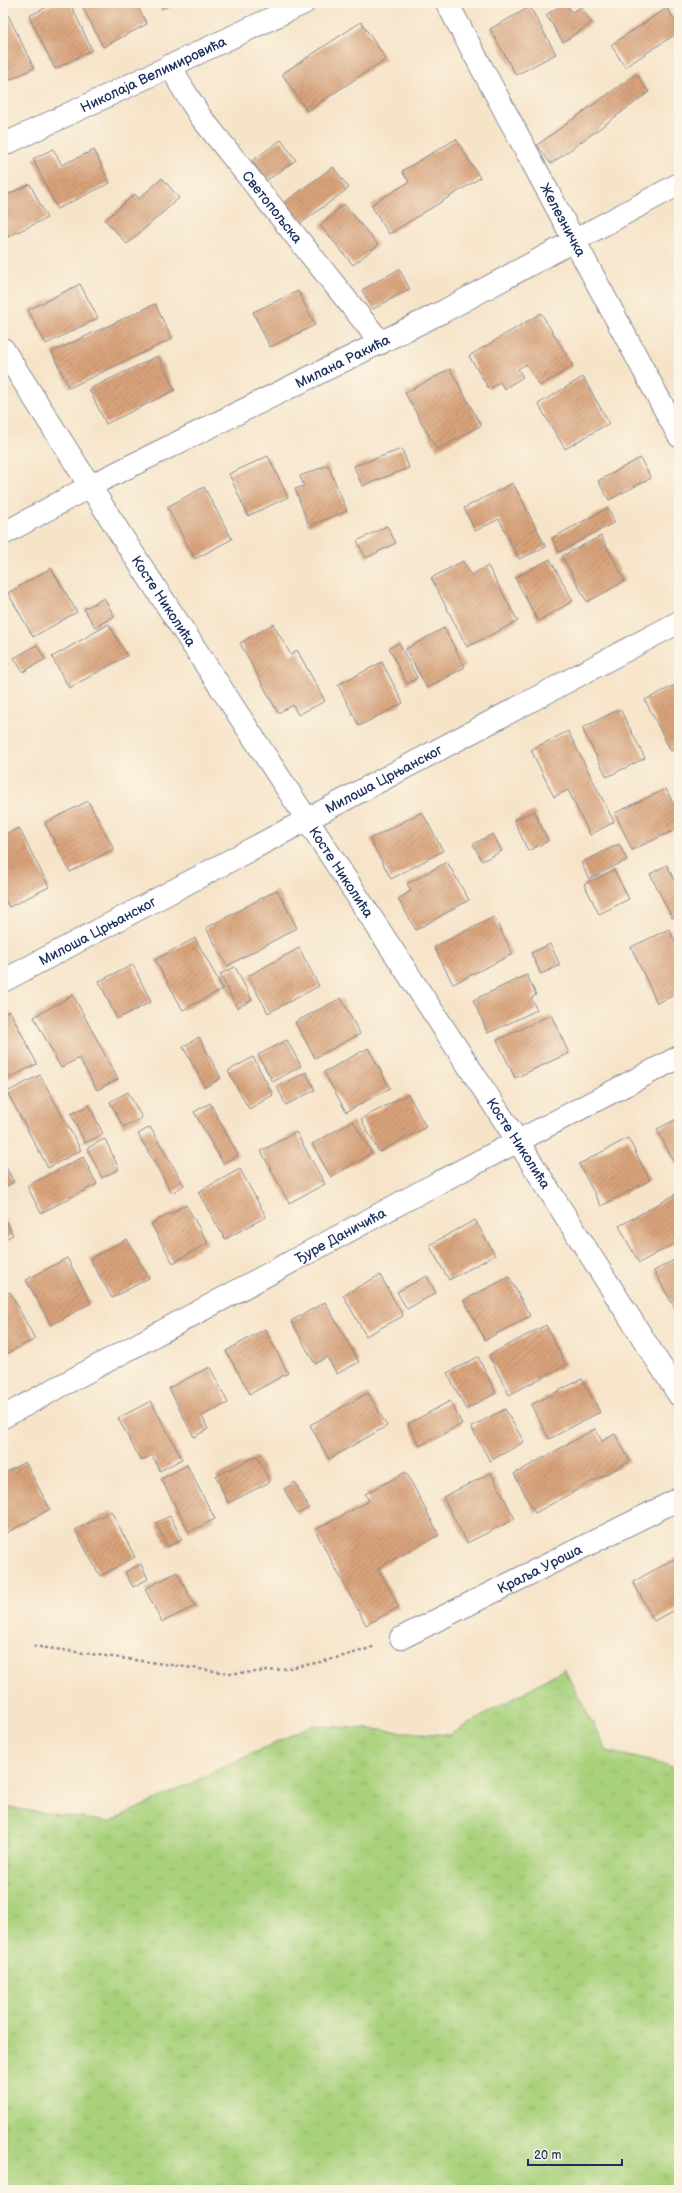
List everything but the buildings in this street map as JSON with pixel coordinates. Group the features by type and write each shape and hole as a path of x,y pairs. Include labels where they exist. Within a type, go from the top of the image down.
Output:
{"street":[{"name":"Николаја Велимировића","path":"3,145 304,3"},
{"name":"Железничка","path":"447,3 679,436"},
{"name":"Светопољска","path":"172,65 180,84 200,116 381,343"},
{"name":"Милана Ракића","path":"3,534 90,486 381,343 679,184"},
{"name":"Косте Николића","path":"3,349 90,486 517,1142 679,1395"},
{"name":"Милоша Црњанског","path":"3,981 679,622"},
{"name":"Ђуре Даничића","path":"3,1417 679,1057"},
{"name":"Краља Уроша","path":"401,1638 679,1499"}],"path":[{"path":"33,1646 229,1673 257,1673 317,1663 401,1638"}],"green space":[{"path":"564,1669 607,1751 679,1768 679,2190 3,2190 3,1807 109,1822 312,1725 449,1735"}]}
